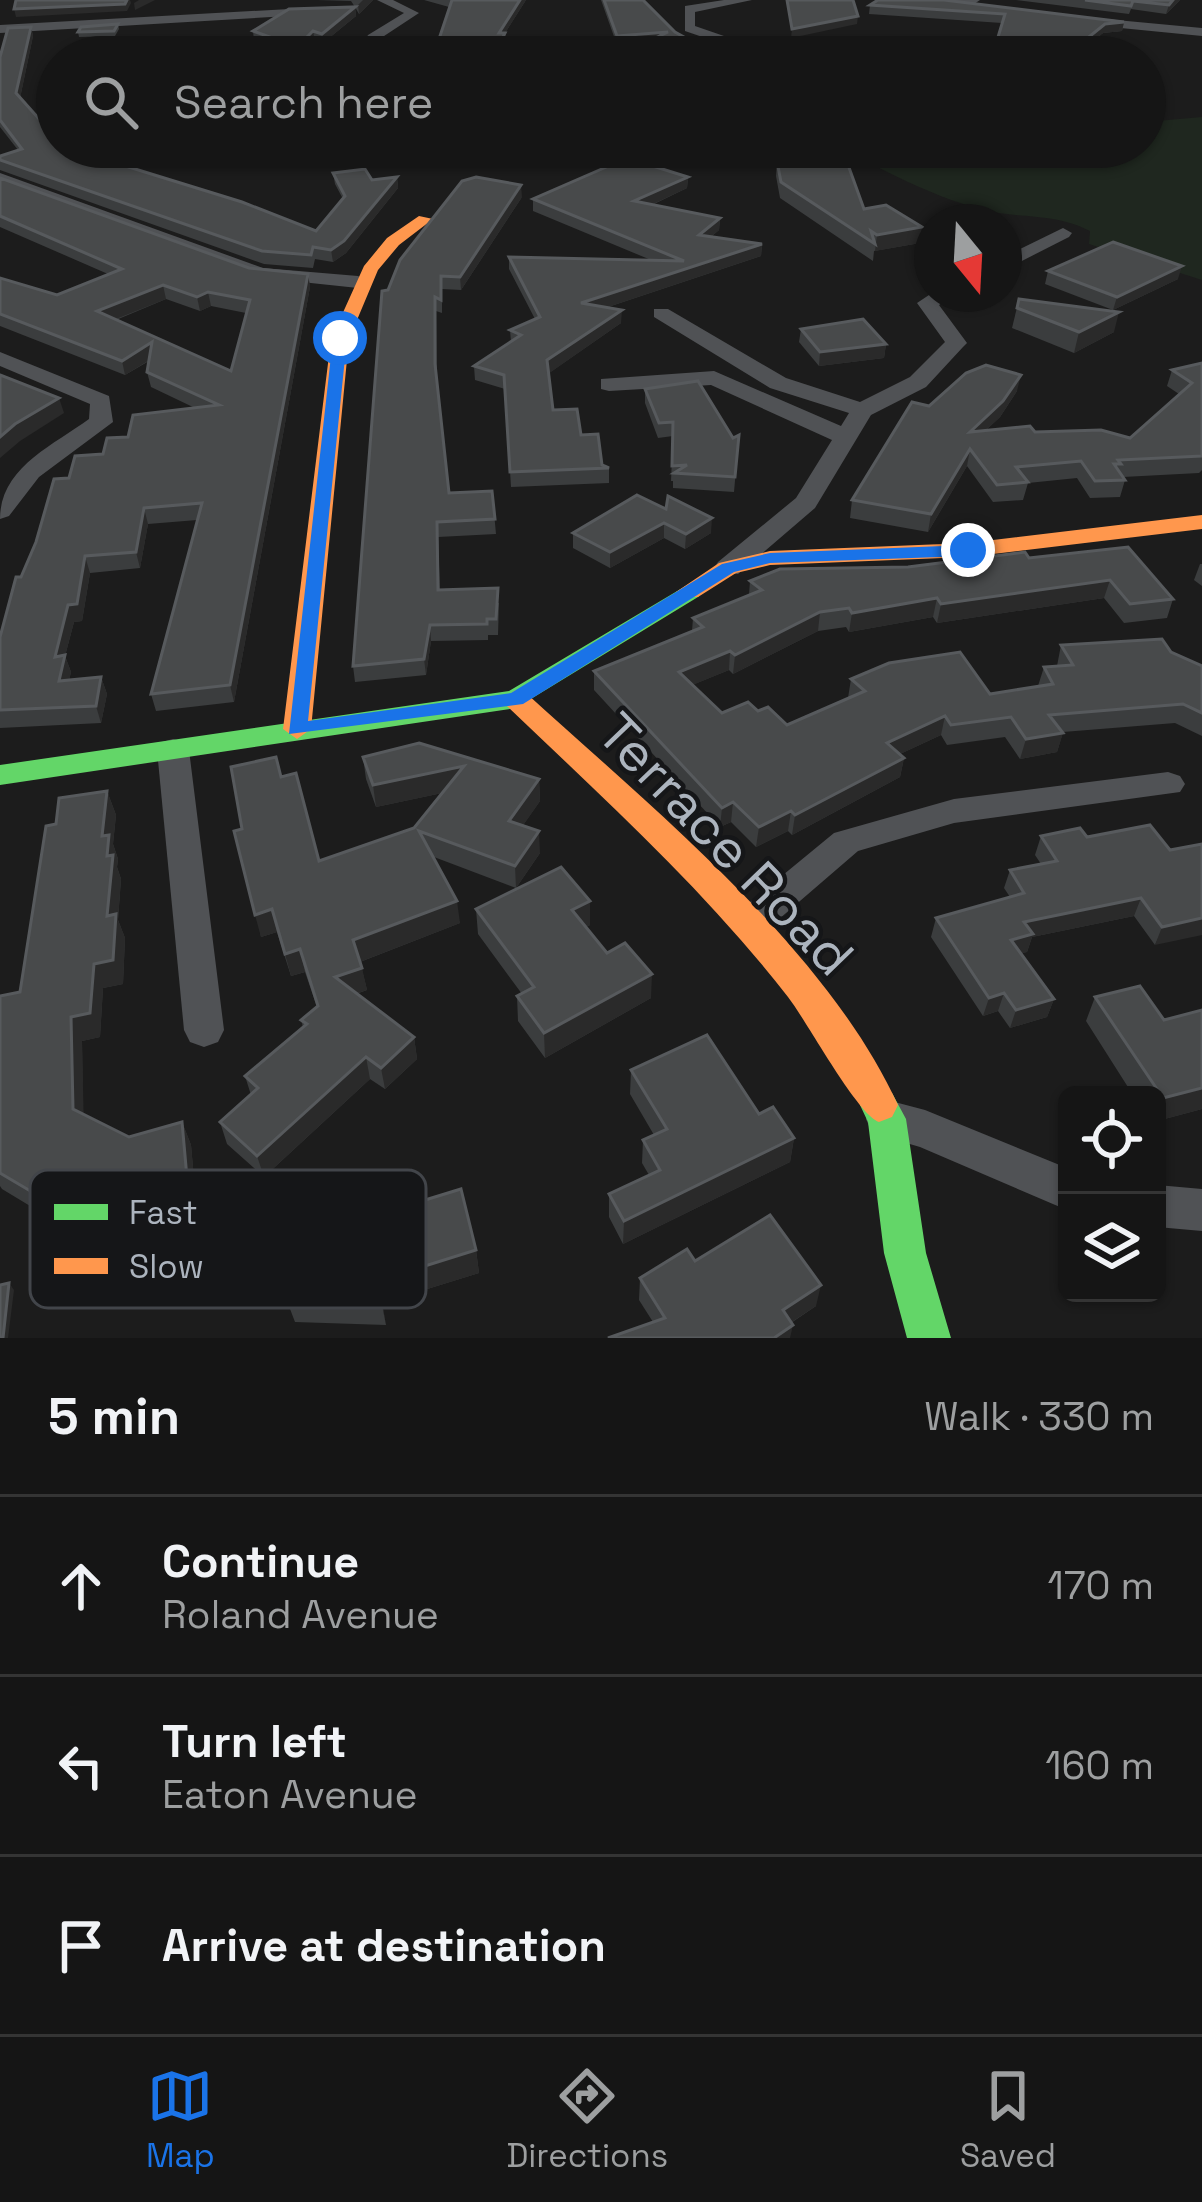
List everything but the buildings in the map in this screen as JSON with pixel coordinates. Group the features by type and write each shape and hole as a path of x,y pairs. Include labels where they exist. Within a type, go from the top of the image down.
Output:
{"street":[{"path":"219,0 274,0"},
{"path":"322,0 361,14"},
{"path":"376,36 413,13 400,3 383,0"},
{"path":"706,36 689,28 689,9 700,1 746,0"},
{"path":"916,0 975,3"},
{"path":"0,29 255,10 361,14"},
{"path":"353,36 361,14"},
{"path":"1078,20 1202,32"},
{"path":"0,178 110,214 260,273 358,282"},
{"path":"297,729 340,338 358,282 403,229 425,219"},
{"path":"1022,254 1063,233"},
{"path":"0,775 516,699 728,568 806,503 862,410 919,382 956,343 934,312"},
{"path":"661,313 778,383 862,410"},
{"path":"0,358 101,401 101,422 31,472 0,511"},
{"path":"609,384 714,378 843,436"},
{"path":"728,568 770,558 968,550 1202,522"},
{"name":"Terrace Road","path":"516,699 751,922 838,1031 887,1119 905,1253 929,1338"},
{"path":"173,749 204,1030"},
{"path":"751,922 846,842 955,811 1168,784"},
{"path":"887,1119 1058,1186"},
{"path":"1166,1207 1202,1210"}],"shaded area":[{"path":"1202,117 1202,280 1089,244 1090,231 1067,222 1022,216 1022,204 965,204 882,168 1166,168 1166,120"}],"traffic: fast":[{"path":"0,775 516,699 689,592"},
{"path":"879,1105 887,1119 905,1253 929,1338"}],"traffic: slow":[{"path":"297,729 340,339 370,270 393,242 425,219"},
{"path":"689,592 728,568 770,558 968,550 1202,522"},
{"path":"516,699 666,840 760,938 843,1045 879,1105"}],"route":[{"path":"340,338 297,729 516,699 728,568 770,558 968,550"}]}
